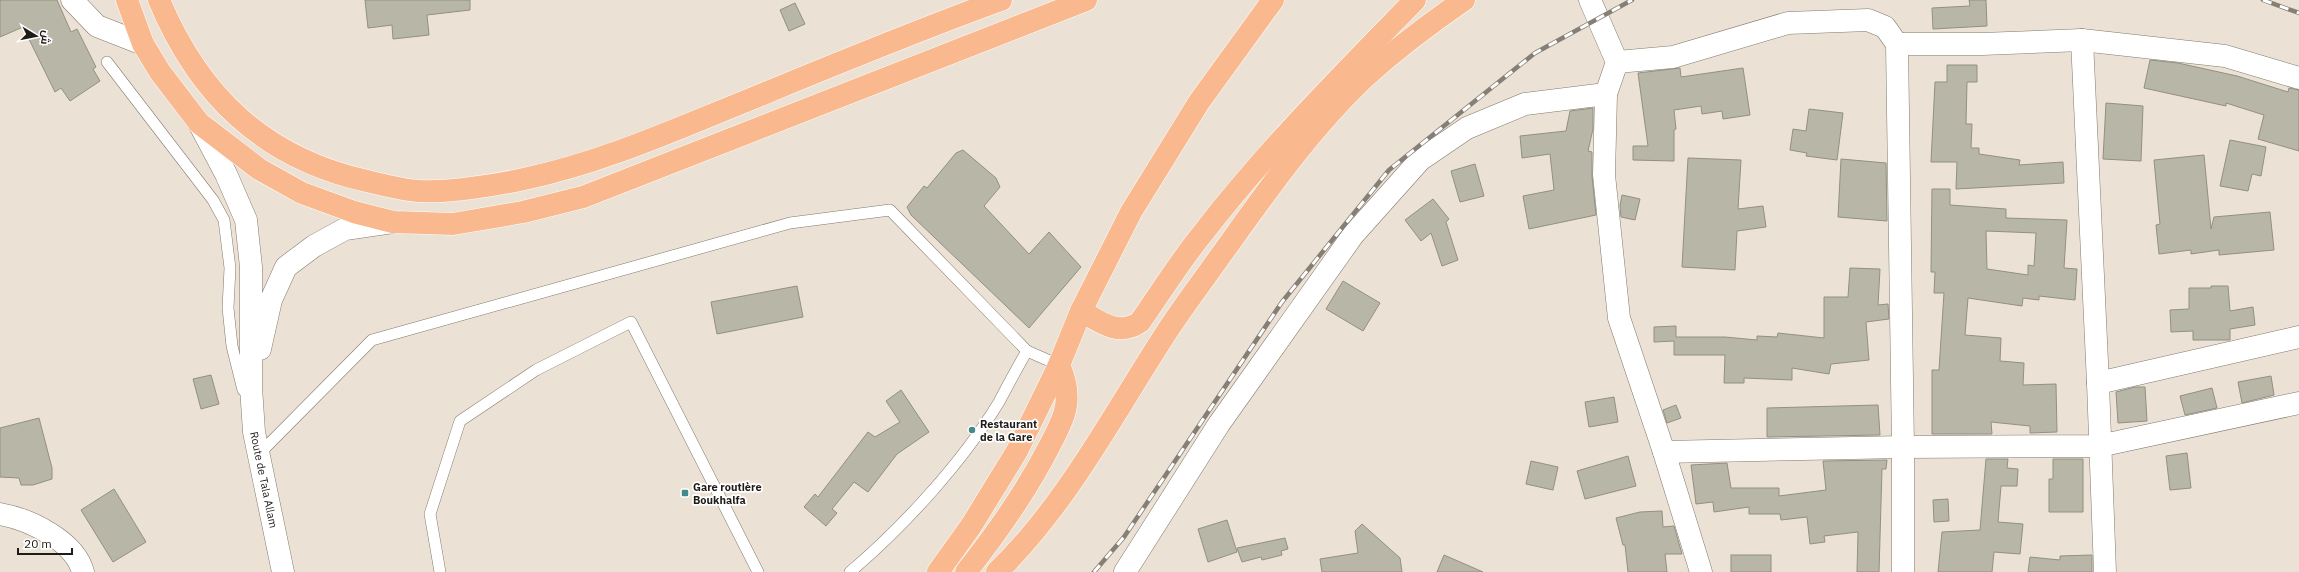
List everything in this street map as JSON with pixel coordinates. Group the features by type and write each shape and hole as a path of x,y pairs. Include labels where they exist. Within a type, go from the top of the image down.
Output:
{"highway":[{"path":"127,0 143,44 160,72 199,123 259,169 302,193 354,212 393,222 453,224 523,212 583,197 1086,0"},
{"path":"159,0 166,18 199,75 227,106 259,136 294,156 335,174 419,191 471,187 524,179 575,166 639,144 935,24 1001,0"},
{"path":"938,572 971,526 1017,451 1059,365 1081,311 1131,212 1199,102 1273,0"},
{"path":"1081,311 1116,329 1129,328 1140,322 1202,233 1261,163 1308,110 1415,0"},
{"path":"997,572 1010,559 1061,498 1162,339 1254,208 1310,135 1369,74 1418,32 1464,0"},
{"path":"966,572 1008,514 1039,466 1060,425 1064,415 1067,395 1066,384 1059,365"}],"street":[{"path":"72,0 97,26 143,44"},
{"path":"1590,0 1617,62 1606,94 1604,175 1619,318 1664,452 1701,572"},
{"path":"1617,62 1673,57 1788,23 1868,20 1885,28 1897,44 1903,447 1903,572"},
{"path":"1897,44 1982,44 2082,40 2225,56 2299,78"},
{"path":"2082,40 2105,572"},
{"path":"1126,572 1219,424 1353,235 1420,160 1467,128 1526,104 1606,94"},
{"path":"199,123 226,174 246,220 251,267 251,387"},
{"path":"251,387 271,300 286,267 314,246 344,229 393,222"},
{"path":"2098,383 2299,337"},
{"name":"Route de Tala Allam","path":"251,387 254,432 283,572"},
{"path":"1664,452 1903,447 2099,446 2299,403"},
{"path":"0,514 21,518 58,537 82,565 83,572"}],"lane":[{"path":"107,62 213,200 224,220 230,268 228,308 232,346 254,432"},
{"path":"258,455 372,340 790,223 890,210 1027,351 1059,365"},
{"path":"440,572 430,514 460,421 536,370 631,322 758,572"},
{"path":"850,572 876,550 961,456 998,403 1027,351"}],"building":[{"path":"0,0 57,0 71,32 77,29 96,67 93,69 100,81 70,101 61,88 55,92 23,27 0,37"},
{"path":"365,0 470,0 470,10 427,15 429,35 393,39 392,25 368,28"},
{"path":"1969,0 1986,0 1987,26 1933,29 1932,8 1970,6"},
{"path":"795,3 805,24 789,31 780,10"},
{"path":"2150,60 2178,63 2237,76 2288,92 2289,88 2299,90 2299,151 2258,139 2264,115 2226,103 2226,106 2144,88"},
{"path":"1947,65 1977,65 1977,82 1967,82 1966,124 1972,124 1971,148 1979,148 1979,154 2020,160 2019,165 2063,162 2064,183 1956,189 1957,162 1931,162 1935,82 1947,82"},
{"path":"1680,68 1681,77 1743,68 1750,115 1723,119 1722,111 1702,114 1701,106 1674,110 1676,129 1674,130 1674,161 1633,160 1633,146 1648,146 1638,73"},
{"path":"2106,103 2143,106 2141,161 2103,159"},
{"path":"1593,108 1593,129 1588,151 1592,152 1592,176 1596,215 1529,229 1523,196 1554,190 1550,154 1522,158 1520,136 1566,131 1570,111"},
{"path":"1809,109 1843,113 1837,160 1806,156 1807,153 1790,150 1793,129 1806,131"},
{"path":"2230,140 2266,147 2261,176 2252,174 2248,191 2220,186"},
{"path":"963,150 996,178 1000,187 984,206 1029,254 1049,232 1081,267 1029,328 911,215 907,207 924,186 927,188 956,153"},
{"path":"2204,155 2211,229 2214,217 2270,212 2274,250 2219,255 2219,250 2191,254 2191,250 2159,254 2156,225 2160,224 2154,160"},
{"path":"1688,158 1741,160 1738,209 1763,206 1766,227 1737,231 1735,270 1682,267"},
{"path":"1841,159 1886,163 1887,221 1838,217"},
{"path":"1475,164 1484,196 1460,202 1451,171"},
{"path":"1932,189 1950,189 1950,205 2006,209 2006,218 2067,220 2064,268 2077,269 2075,300 2039,296 2039,300 2023,298 2022,306 1968,298 1965,335 2001,338 2000,361 2024,363 2023,385 2056,384 2057,432 2030,433 2030,426 1991,422 1992,434 1932,434 1932,370 1939,370 1944,293 1934,293 1935,272 1931,272","holes":["1986,231 2036,233 2034,266 2028,265 2028,275 1987,269"]},
{"path":"1622,195 1640,199 1635,220 1621,217 1620,206"},
{"path":"1433,199 1449,219 1446,222 1458,260 1442,266 1431,233 1421,241 1405,220"},
{"path":"1850,268 1880,269 1878,305 1888,304 1889,319 1866,322 1869,360 1831,364 1829,374 1792,368 1792,380 1744,378 1744,383 1724,383 1725,355 1674,355 1674,341 1654,342 1654,327 1676,326 1676,337 1725,337 1757,340 1757,336 1777,337 1778,333 1824,338 1824,297 1848,297"},
{"path":"1343,281 1380,303 1363,331 1326,309"},
{"path":"797,286 803,317 717,334 711,302"},
{"path":"2211,286 2228,286 2230,311 2253,307 2255,325 2230,329 2230,340 2193,340 2193,331 2171,332 2170,310 2189,309 2189,288 2211,288"},
{"path":"211,375 219,404 201,409 193,379"},
{"path":"2271,376 2274,395 2242,403 2238,382"},
{"path":"2135,387 2145,387 2147,421 2118,423 2116,392"},
{"path":"2212,388 2217,408 2185,415 2180,396"},
{"path":"901,390 929,432 897,454 868,492 854,482 832,509 837,513 826,526 804,507 815,494 818,497 868,432 875,437 900,422 886,401"},
{"path":"1614,397 1618,422 1589,427 1585,402"},
{"path":"1676,405 1681,418 1667,423 1663,410"},
{"path":"1878,405 1880,435 1767,437 1767,408"},
{"path":"39,418 52,468 52,479 33,485 21,485 19,478 0,477 0,428"},
{"path":"2187,453 2191,488 2170,490 2166,456"},
{"path":"1628,456 1636,486 1585,499 1577,471"},
{"path":"1986,459 2008,459 2007,468 2018,469 2017,486 2001,486 1998,522 2023,524 2020,554 1994,552 1992,572 1938,572 1942,532 1980,530"},
{"path":"2053,459 2083,459 2083,512 2049,512 2049,479 2053,479"},
{"path":"1887,460 1886,469 1882,469 1879,572 1857,572 1858,532 1824,536 1825,542 1810,544 1807,517 1781,520 1780,514 1749,514 1749,507 1714,512 1713,502 1696,504 1691,465 1727,463 1731,488 1779,488 1779,496 1826,490 1823,461"},
{"path":"1531,461 1558,467 1553,490 1526,484"},
{"path":"114,489 146,542 113,562 81,510"},
{"path":"1948,499 1949,521 1934,522 1933,500"},
{"path":"1662,511 1663,527 1674,526 1682,554 1665,554 1667,572 1628,572 1625,545 1623,545 1616,518 1640,512"},
{"path":"1227,520 1237,552 1208,562 1198,529"},
{"path":"1362,524 1400,558 1402,572 1322,572 1320,559 1358,553 1355,531"},
{"path":"1285,538 1288,549 1281,551 1282,555 1262,560 1261,557 1242,562 1237,548"},
{"path":"1444,555 1483,572 1437,572"},
{"path":"1731,555 1771,555 1771,572 1731,572"},
{"path":"2092,555 2092,572 2028,572 2030,557 2060,560 2060,556"}],"railway":[{"path":"1094,572 1124,537 1282,302 1389,170 1535,53 1632,0"},
{"path":"2263,0 2299,13"}],"place":[{"name":"Restaurant de la Gare","path":"972,430"},
{"name":"Gare routière Boukhalfa","path":"685,493"}]}
